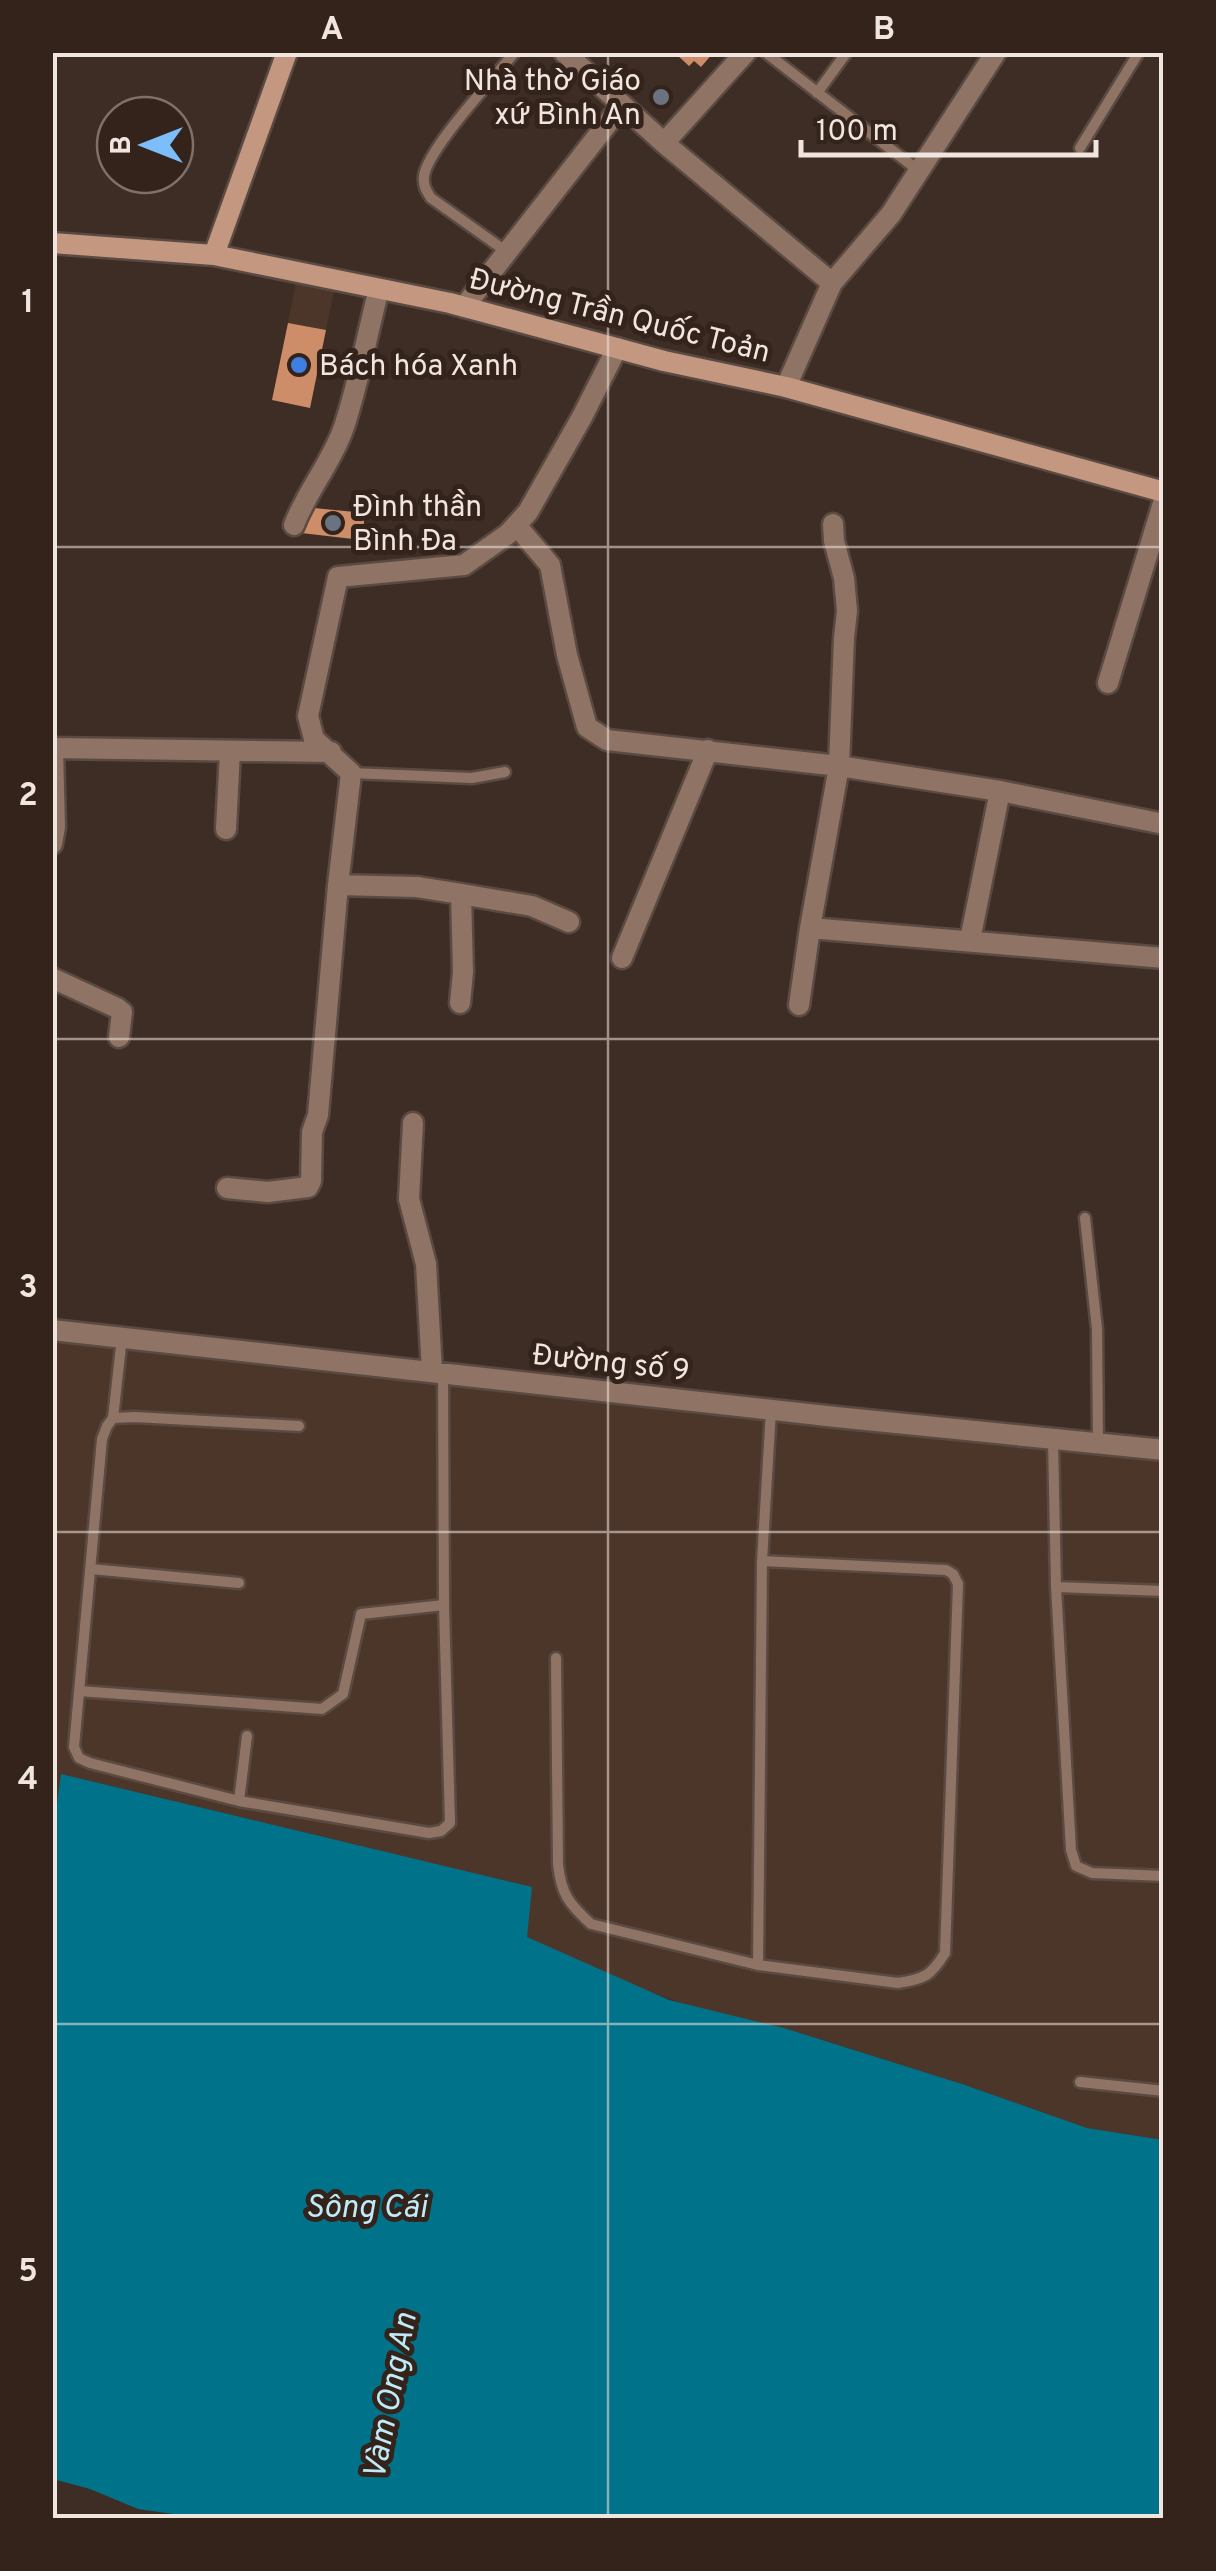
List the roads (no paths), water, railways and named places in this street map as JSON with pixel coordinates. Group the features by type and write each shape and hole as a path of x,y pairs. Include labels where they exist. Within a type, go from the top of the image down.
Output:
{"main road":[{"path":"214,255 287,52"},
{"name":"Đường Trần Quốc Toản","path":"52,244 214,255 464,307 664,361 786,387 1164,492"}],"street":[{"path":"564,52 664,143 832,283"},
{"path":"664,143 746,52"},
{"path":"786,387 832,283 891,214 996,52"},
{"path":"464,307 622,105"},
{"path":"294,526 343,428 379,289"},
{"path":"227,1188 268,1192 308,1187 311,1181 312,1132 318,1115 351,773 314,739 308,716 338,578 464,565 508,534 528,512 617,348"},
{"path":"1108,683 1164,500"},
{"path":"799,1006 839,766 848,611 834,524"},
{"path":"516,526 550,565 567,655 587,727 607,740 839,766 1000,790 1164,824"},
{"path":"52,844 53,748 331,752"},
{"path":"622,958 708,750"},
{"path":"226,830 230,751"},
{"path":"970,940 1000,790"},
{"path":"338,884 417,887 462,894 532,906 569,922"},
{"path":"460,1004 462,894"},
{"path":"810,928 1164,958"},
{"path":"52,978 122,1012 119,1038"},
{"path":"413,1123 409,1199 426,1264 438,1372"},
{"name":"Đường số 9","path":"52,1330 1164,1450"}],"lane":[{"path":"507,252 431,198 424,178 426,166 441,142 515,52"},
{"path":"765,52 919,171"},
{"path":"818,93 847,52"},
{"path":"1080,148 1139,52"},
{"path":"351,773 472,778 505,772"},
{"path":"1085,1218 1098,1329 1098,1444"},
{"path":"122,1337 113,1418 102,1439 74,1747 79,1758 238,1801 429,1833 441,1831 450,1823 438,1372"},
{"path":"758,1965 762,1561 771,1410"},
{"path":"113,1418 299,1426"},
{"path":"1053,1439 1056,1587 1071,1850 1076,1866 1092,1873 1164,1876"},
{"path":"556,1658 560,1887 572,1908 590,1924 758,1965 898,1983 921,1980 936,1969 945,1953 958,1584 946,1570 762,1561"},
{"path":"91,1569 239,1582"},
{"path":"1056,1587 1164,1590"},
{"path":"79,1691 322,1709 343,1694 361,1614 444,1604"},
{"path":"238,1801 247,1736"},
{"path":"1080,2082 1164,2092"}],"water":[{"name":"Sông Cái","path":"61,1774 532,1887 527,1937 669,2000 784,2028 1087,2128 1163,2140 1163,2518 202,2518 138,2509 53,2479 52,1811 56,1811"}],"place":[{"name":"Nhà thờ Giáo xứ Bình An","path":"661,97"},
{"name":"Bách hóa Xanh","path":"299,365"},
{"name":"Đình thần Bình Đa","path":"333,523"}],"water label":[{"name":"Vàm Ong An","path":"389,2396"}]}
